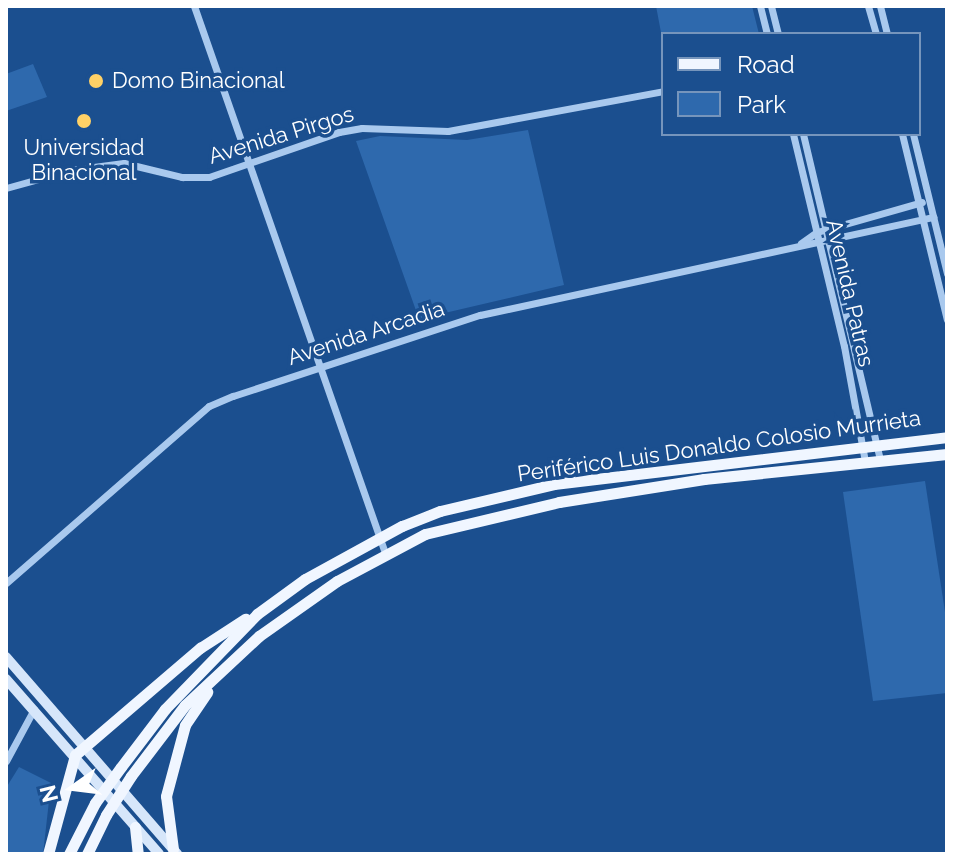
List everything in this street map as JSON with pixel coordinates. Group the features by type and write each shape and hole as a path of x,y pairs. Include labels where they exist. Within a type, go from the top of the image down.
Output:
{"main road":[{"name":"Periférico Luis Donaldo Colosio Murrieta","path":"87,854 126,771 174,699 257,614 379,536 440,511 554,484 947,437"},
{"name":"Periférico Luis Donaldo Colosio Murrieta","path":"69,854 95,803 185,705 273,625 385,553 478,518 559,502 880,459 947,454"},
{"path":"48,854 75,755 200,648 257,614"},
{"path":"6,657 175,851"},
{"path":"175,851 166,796 185,725 230,663"},
{"path":"6,679 159,854"},
{"path":"135,827 138,854"}],"street":[{"path":"194,6 385,553"},
{"path":"760,6 766,32"},
{"path":"771,6 778,32"},
{"path":"868,6 875,32"},
{"path":"880,6 886,32"},
{"name":"Avenida Pirgos","path":"6,188 71,170 124,163 195,178 248,165 351,130 448,131 661,91"},
{"name":"Avenida Patras","path":"793,136 821,245 865,461"},
{"name":"Avenida Patras","path":"804,136 880,459"},
{"path":"903,136 947,320"},
{"path":"914,136 947,274"},
{"name":"Avenida Arcadia","path":"799,244 817,232 930,200"},
{"name":"Avenida Arcadia","path":"6,583 209,406 480,315 799,244 821,245 934,217"},
{"path":"6,761 34,709"}],"green space":[{"path":"656,6 752,6 758,32 661,32"},
{"path":"33,64 47,97 6,111 6,74"},
{"path":"528,130 564,285 419,319 356,141 380,136 467,140"},
{"path":"925,481 947,625 947,693 873,701 843,492"},
{"path":"19,767 51,783 43,854 6,854 6,788"}],"place":[{"name":"Domo Binacional","path":"96,81"},
{"name":"Universidad Binacional","path":"84,121"}]}
